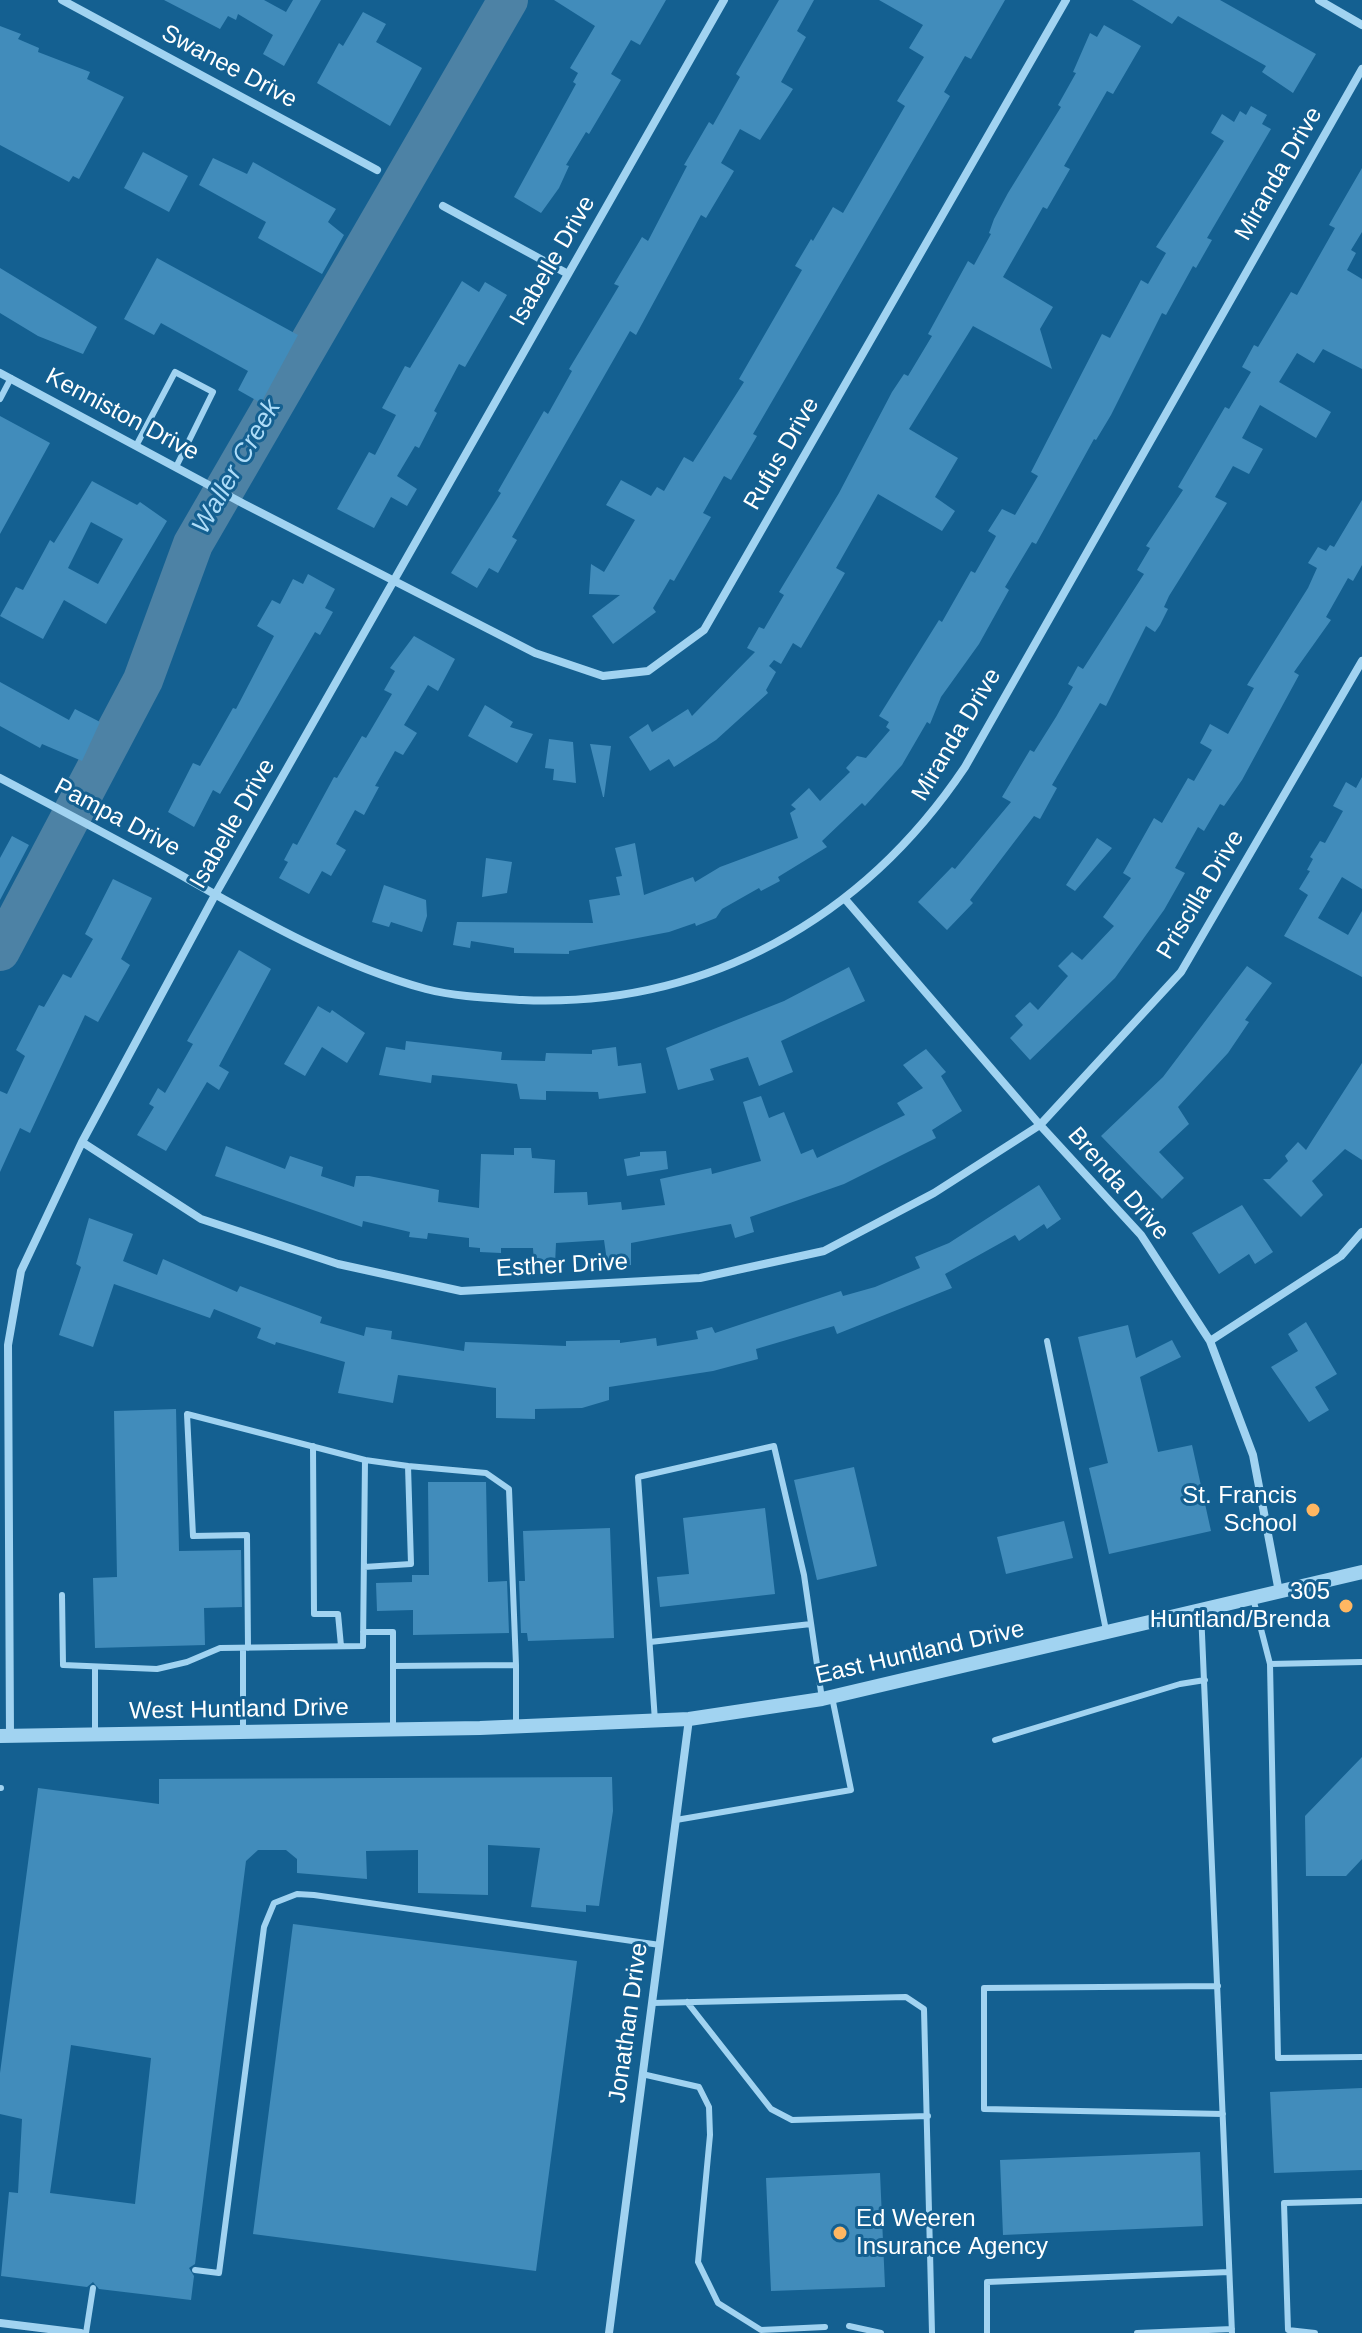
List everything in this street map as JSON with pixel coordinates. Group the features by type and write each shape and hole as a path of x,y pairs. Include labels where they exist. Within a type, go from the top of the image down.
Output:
{"street":[{"name":"Swanee Drive","path":"62,0 377,170"},
{"name":"Isabelle Drive","path":"5,1736 9,1335 21,1271 82,1142 215,895 724,0"},
{"name":"Rufus Drive","path":"394,582 535,653 603,676 648,671 704,630 1066,0"},
{"path":"1319,0 1362,25"},
{"name":"Miranda Drive","path":"215,895 337,959 428,990 492,998 567,1001 636,993 711,973 778,942 845,899 894,857 932,816 965,767 1362,69"},
{"path":"443,206 568,274"},
{"name":"Kenniston Drive","path":"0,373 394,582"},
{"name":"Priscilla Drive","path":"1040,1125 1181,972 1362,661"},
{"name":"Pampa Drive","path":"0,778 215,895"},
{"name":"Brenda Drive","path":"845,899 1040,1125 1141,1235 1210,1341 1253,1455 1279,1592"},
{"name":"Esther Drive","path":"82,1142 201,1219 338,1264 461,1291 700,1278 824,1251 934,1193 1040,1125"},
{"path":"1210,1341 1341,1256 1362,1232"},
{"name":"East Huntland Drive","path":"480,1728 689,1719 827,1697 1362,1572"},
{"name":"Jonathan Drive","path":"609,2333 689,1719"},
{"name":"West Huntland Drive","path":"5,1736 480,1728"},
{"path":"0,2323 83,2333"}],"lane":[{"path":"136,446 175,372 213,392 176,467"},
{"path":"0,399 11,378"},
{"path":"1047,1341 1107,1634"},
{"path":"243,1732 247,1535 193,1536 187,1414 365,1460 486,1473 509,1489 516,1726"},
{"path":"313,1446 314,1614 338,1614 341,1646"},
{"path":"655,1722 638,1477 774,1446 804,1575 827,1697 851,1790 676,1820"},
{"path":"62,1595 63,1665 95,1669 157,1669 187,1662 220,1648 363,1646 365,1460"},
{"path":"364,1567 411,1564 408,1466"},
{"path":"1253,1598 1270,1664 1278,2058 1362,2057"},
{"path":"1137,2333 1232,2331 1201,1611"},
{"path":"650,1642 811,1624"},
{"path":"363,1632 393,1632 393,1729"},
{"path":"1270,1664 1362,1662"},
{"path":"393,1666 516,1665"},
{"path":"95,1669 95,1734"},
{"path":"995,1740 1180,1684 1205,1680"},
{"path":"195,2270 219,2273 264,1927 274,1903 297,1894 314,1895 660,1945"},
{"path":"1218,1986 984,1988 984,2109 1223,2114"},
{"path":"652,2003 906,1997 924,2009 932,2333"},
{"path":"687,2002 771,2109 792,2120 928,2116"},
{"path":"642,2074 699,2087 709,2107 710,2135 698,2262 718,2303 761,2330 825,2327"},
{"path":"1315,2333 1288,2330 1284,2203 1362,2201"},
{"path":"987,2333 987,2282 1229,2272"},
{"path":"83,2333 93,2288"},
{"path":"849,2326 881,2333"}],"building":[{"path":"164,0 264,0 286,12 293,0 321,0 284,66 263,54 273,35 238,14 236,20 228,16 220,29"},
{"path":"554,0 666,0 640,45 631,40 611,74 621,80 589,134 586,132 566,165 569,166 559,188 541,213 514,197 576,84 573,82 578,73 570,68 595,26"},
{"path":"779,0 814,0 797,31 806,37 781,82 793,89 760,140 740,129 721,163 734,171 706,218 701,215 636,335 630,331 512,537 517,540 498,573 489,568 477,588 451,573 501,493 498,491 544,411 548,414 572,371 569,369 619,286 614,284 642,237 648,241 687,166 684,165 709,122 713,125 740,77 736,74"},
{"path":"879,0 1005,0 971,59 965,56 944,92 950,96 753,434 757,436 731,480 724,476 703,513 711,517 674,581 670,579 653,608 656,612 613,644 592,616 620,595 589,594 591,564 604,572 635,520 606,505 621,480 651,496 657,487 664,491 684,457 693,462 744,382 739,379 802,270 795,266 811,239 813,241 833,207 843,213 905,106 897,101 924,57 909,48 923,25"},
{"path":"1132,0 1220,0 1316,54 1293,93 1262,72 1266,66 1178,16 1172,24"},
{"path":"363,12 386,24 376,42 422,68 390,126 317,83 339,43 343,46"},
{"path":"1104,25 1141,46 1113,94 1107,91 1064,166 1070,169 1047,209 1043,207 1003,277 1053,307 1040,329 1052,369 973,326 909,429 958,458 935,497 955,511 942,531 878,494 836,568 845,573 801,648 793,643 781,664 774,660 769,666 776,672 766,690 768,693 716,740 674,767 669,759 650,771 629,737 648,724 652,732 688,709 692,716 755,652 747,648 759,627 764,629 784,595 779,592 839,493 892,392 904,374 908,376 932,336 928,334 968,261 974,265 1008,193 1061,107 1058,105 1076,73 1073,72 1090,33 1097,37"},
{"path":"0,26 21,34 18,39 39,48 38,52 90,72 87,79 124,97 79,179 73,176 69,182 0,145"},
{"path":"1251,106 1267,115 1262,124 1271,129 1207,238 1212,240 1196,268 1193,266 1166,315 1162,313 1111,415 1094,439 1036,544 1032,542 1005,587 1009,590 979,644 941,697 930,724 927,722 902,765 865,806 862,803 822,841 827,847 778,877 780,881 761,891 759,888 722,909 716,918 696,926 695,923 669,932 569,951 569,954 514,953 514,948 471,941 470,948 453,945 457,922 593,923 589,900 620,895 616,877 622,876 615,848 635,843 644,895 693,877 695,882 720,867 798,838 790,813 796,809 791,805 809,788 820,801 850,772 846,768 857,756 866,758 890,730 886,727 889,722 879,716 939,620 942,622 971,571 975,573 996,536 988,531 1002,509 1015,515 1038,476 1031,472 1102,334 1110,338 1141,280 1148,284 1166,253 1156,247 1224,141 1211,133 1222,114 1234,122 1240,111 1246,115"},
{"path":"143,152 188,176 169,212 124,188"},
{"path":"213,158 247,174 253,162 336,209 328,222 344,235 322,274 258,238 266,222 199,185"},
{"path":"1362,168 1362,232 1351,250 1356,253 1347,270 1362,279 1362,369 1323,349 1314,363 1297,353 1279,382 1331,412 1316,438 1260,405 1242,438 1263,449 1249,474 1233,466 1215,497 1227,503 1169,596 1164,607 1168,609 1160,625 1155,632 1146,626 1106,706 1100,703 1052,785 1057,788 1040,819 1034,816 970,900 973,903 947,930 918,902 952,867 955,869 1011,802 1002,797 1030,750 1034,752 1056,717 1073,687 1068,684 1078,666 1083,669 1144,574 1137,570 1150,548 1146,546 1183,490 1178,487 1225,407 1229,409 1251,372 1242,367 1254,345 1258,347 1291,292 1297,295 1335,228 1329,225"},
{"path":"157,258 298,335 261,403 238,390 248,371 161,323 154,335 124,319"},
{"path":"0,268 97,327 83,354 38,336 0,313"},
{"path":"462,281 479,292 485,282 507,295 465,367 459,364 419,448 415,446 397,476 417,489 407,506 391,497 374,528 337,509 369,452 375,455 396,415 382,408 405,366 410,368"},
{"path":"0,416 50,443 0,534"},
{"path":"92,481 137,505 140,502 167,521 106,624 64,600 43,639 0,616 16,587 23,590 50,540 54,543","holes":["91,522 123,539 98,584 68,568"]},
{"path":"1362,500 1362,565 1353,581 1348,578 1326,617 1331,620 1294,672 1299,675 1242,780 1224,806 1220,804 1204,831 1198,827 1175,868 1185,873 1164,910 1115,978 1030,1060 1010,1038 1023,1025 1015,1016 1030,1002 1038,1010 1068,976 1058,966 1072,952 1082,960 1114,926 1103,917 1131,878 1123,873 1154,818 1162,823 1188,778 1194,781 1212,750 1200,743 1210,724 1228,734 1254,688 1247,685 1308,588 1317,568 1308,563 1318,547 1326,551 1330,545 1334,547"},
{"path":"308,574 335,589 325,608 333,612 320,635 315,632 220,794 213,790 194,827 168,812 193,763 200,766 233,708 236,709 274,636 257,626 272,600 280,604 293,579 303,584"},
{"path":"414,636 455,659 438,691 428,685 404,725 417,733 403,755 395,751 375,786 379,787 364,815 355,810 336,844 346,850 331,876 322,871 309,894 279,878 288,862 284,860 293,843 297,845 334,777 337,778 362,736 366,738 392,694 384,690 395,671 390,668"},
{"path":"0,682 69,720 75,709 100,722 82,761 42,744 40,748 0,726"},
{"path":"485,705 513,722 510,727 533,734 517,763 468,736"},
{"path":"549,739 573,742 576,783 553,780 554,769 545,768"},
{"path":"590,744 611,746 604,797 603,797"},
{"path":"1362,777 1362,889 1342,877 1318,918 1348,935 1362,911 1362,977 1284,936 1308,895 1299,889 1310,871 1307,870 1313,859 1310,857 1320,841 1325,843 1343,811 1333,806 1346,782 1356,788"},
{"path":"12,836 29,845 0,900 0,858"},
{"path":"1097,838 1112,848 1075,891 1066,885"},
{"path":"486,858 512,862 507,893 482,897"},
{"path":"113,879 152,898 121,959 130,965 98,1022 85,1015 30,1133 20,1128 0,1172 0,1091 7,1094 25,1056 16,1050 39,1005 44,1007 63,974 71,978 93,939 85,934"},
{"path":"384,885 426,900 427,916 422,932 391,922 389,927 372,922"},
{"path":"239,950 271,969 219,1066 229,1072 219,1090 207,1082 166,1151 137,1135 154,1107 149,1104 158,1088 165,1093 193,1044 187,1041"},
{"path":"1247,966 1272,983 1245,1020 1249,1022 1228,1053 1178,1107 1189,1124 1159,1152 1184,1178 1162,1199 1101,1136 1163,1077"},
{"path":"849,967 865,1001 781,1041 793,1072 759,1086 748,1057 710,1069 714,1080 678,1090 666,1048 784,1001"},
{"path":"318,1006 330,1013 332,1010 365,1033 347,1063 322,1047 305,1076 284,1064"},
{"path":"406,1041 502,1052 501,1060 545,1061 546,1053 592,1054 592,1050 616,1047 618,1066 641,1063 646,1093 599,1099 598,1092 546,1091 546,1100 520,1099 517,1084 432,1075 431,1083 379,1075 386,1047 405,1050"},
{"path":"926,1049 946,1072 941,1076 962,1111 932,1130 936,1138 844,1184 750,1217 754,1232 735,1238 731,1224 631,1243 631,1265 608,1268 604,1240 556,1243 555,1264 534,1264 533,1248 501,1248 501,1253 480,1252 480,1248 469,1247 469,1238 428,1233 427,1239 409,1237 410,1232 363,1221 362,1227 215,1176 226,1146 285,1169 290,1156 323,1167 321,1176 354,1187 356,1176 369,1176 439,1190 438,1202 479,1208 481,1154 514,1155 514,1148 531,1148 532,1158 555,1160 554,1193 587,1192 588,1205 621,1202 622,1210 665,1205 660,1179 711,1168 712,1174 761,1161 743,1102 761,1096 769,1118 784,1112 801,1154 813,1149 817,1158 905,1115 897,1103 923,1088 903,1065"},
{"path":"1362,1063 1362,1160 1345,1149 1312,1181 1323,1195 1301,1217 1263,1179 1270,1179 1288,1161 1285,1156 1298,1142 1306,1150"},
{"path":"666,1151 668,1169 627,1176 624,1159 640,1156 640,1152"},
{"path":"1039,1185 1061,1219 1047,1229 1044,1224 1019,1241 1015,1235 945,1274 952,1288 837,1334 834,1326 756,1349 758,1359 713,1371 609,1387 609,1400 582,1408 535,1409 535,1419 496,1418 496,1388 398,1375 393,1403 338,1393 345,1362 257,1338 261,1328 214,1309 210,1318 114,1284 93,1347 59,1335 81,1267 76,1264 89,1218 133,1234 123,1261 157,1275 163,1259 237,1292 240,1286 322,1317 320,1323 364,1336 366,1327 392,1331 391,1339 464,1351 465,1342 566,1346 566,1341 620,1340 620,1343 656,1338 657,1346 698,1339 696,1331 712,1327 715,1333 841,1291 843,1296 875,1287 920,1268 915,1257 949,1243"},
{"path":"1242,1205 1273,1252 1255,1264 1249,1254 1219,1274 1192,1233"},
{"path":"1306,1322 1337,1374 1315,1387 1329,1410 1309,1422 1271,1367 1298,1351 1288,1334"},
{"path":"1128,1325 1136,1358 1172,1340 1181,1357 1140,1377 1158,1452 1192,1445 1211,1531 1109,1554 1089,1468 1108,1463 1078,1337"},
{"path":"176,1409 179,1551 241,1550 242,1607 204,1608 205,1645 95,1648 93,1578 117,1577 114,1411"},
{"path":"854,1467 877,1566 817,1580 794,1480"},
{"path":"428,1482 486,1482 488,1582 507,1581 509,1633 413,1635 413,1610 377,1611 376,1583 412,1582 412,1575 429,1575"},
{"path":"765,1508 775,1594 660,1607 657,1577 689,1574 683,1518"},
{"path":"1064,1521 1073,1558 1006,1574 997,1537"},
{"path":"610,1528 614,1638 528,1641 527,1633 521,1633 519,1581 525,1581 523,1531"},
{"path":"1362,1757 1362,1859 1346,1876 1306,1876 1305,1816"},
{"path":"612,1777 613,1811 599,1906 586,1905 586,1912 531,1907 540,1848 488,1845 488,1895 418,1893 418,1850 366,1851 367,1879 297,1873 297,1859 286,1850 258,1850 246,1861 195,2264 189,2268 194,2276 191,2300 99,2289 93,2282 87,2287 1,2276 9,2192 18,2193 22,2119 0,2114 0,2073 38,1788 159,1804 159,1779","holes":["71,2045 151,2058 135,2204 50,2193"]},
{"path":"293,1924 577,1961 536,2271 253,2234"},
{"path":"1362,2088 1362,2170 1274,2173 1270,2092"},
{"path":"1200,2152 1203,2226 1003,2235 1000,2160"},
{"path":"880,2173 885,2287 771,2291 766,2178"}],"waterway":[{"name":"Waller Creek","path":"0,951 143,680 193,544 508,0"}],"place":[{"name":"St. Francis School","path":"1313,1510"},
{"name":"305 Huntland/Brenda","path":"1346,1606"},
{"name":"Ed Weeren Insurance Agency","path":"840,2233"}]}
